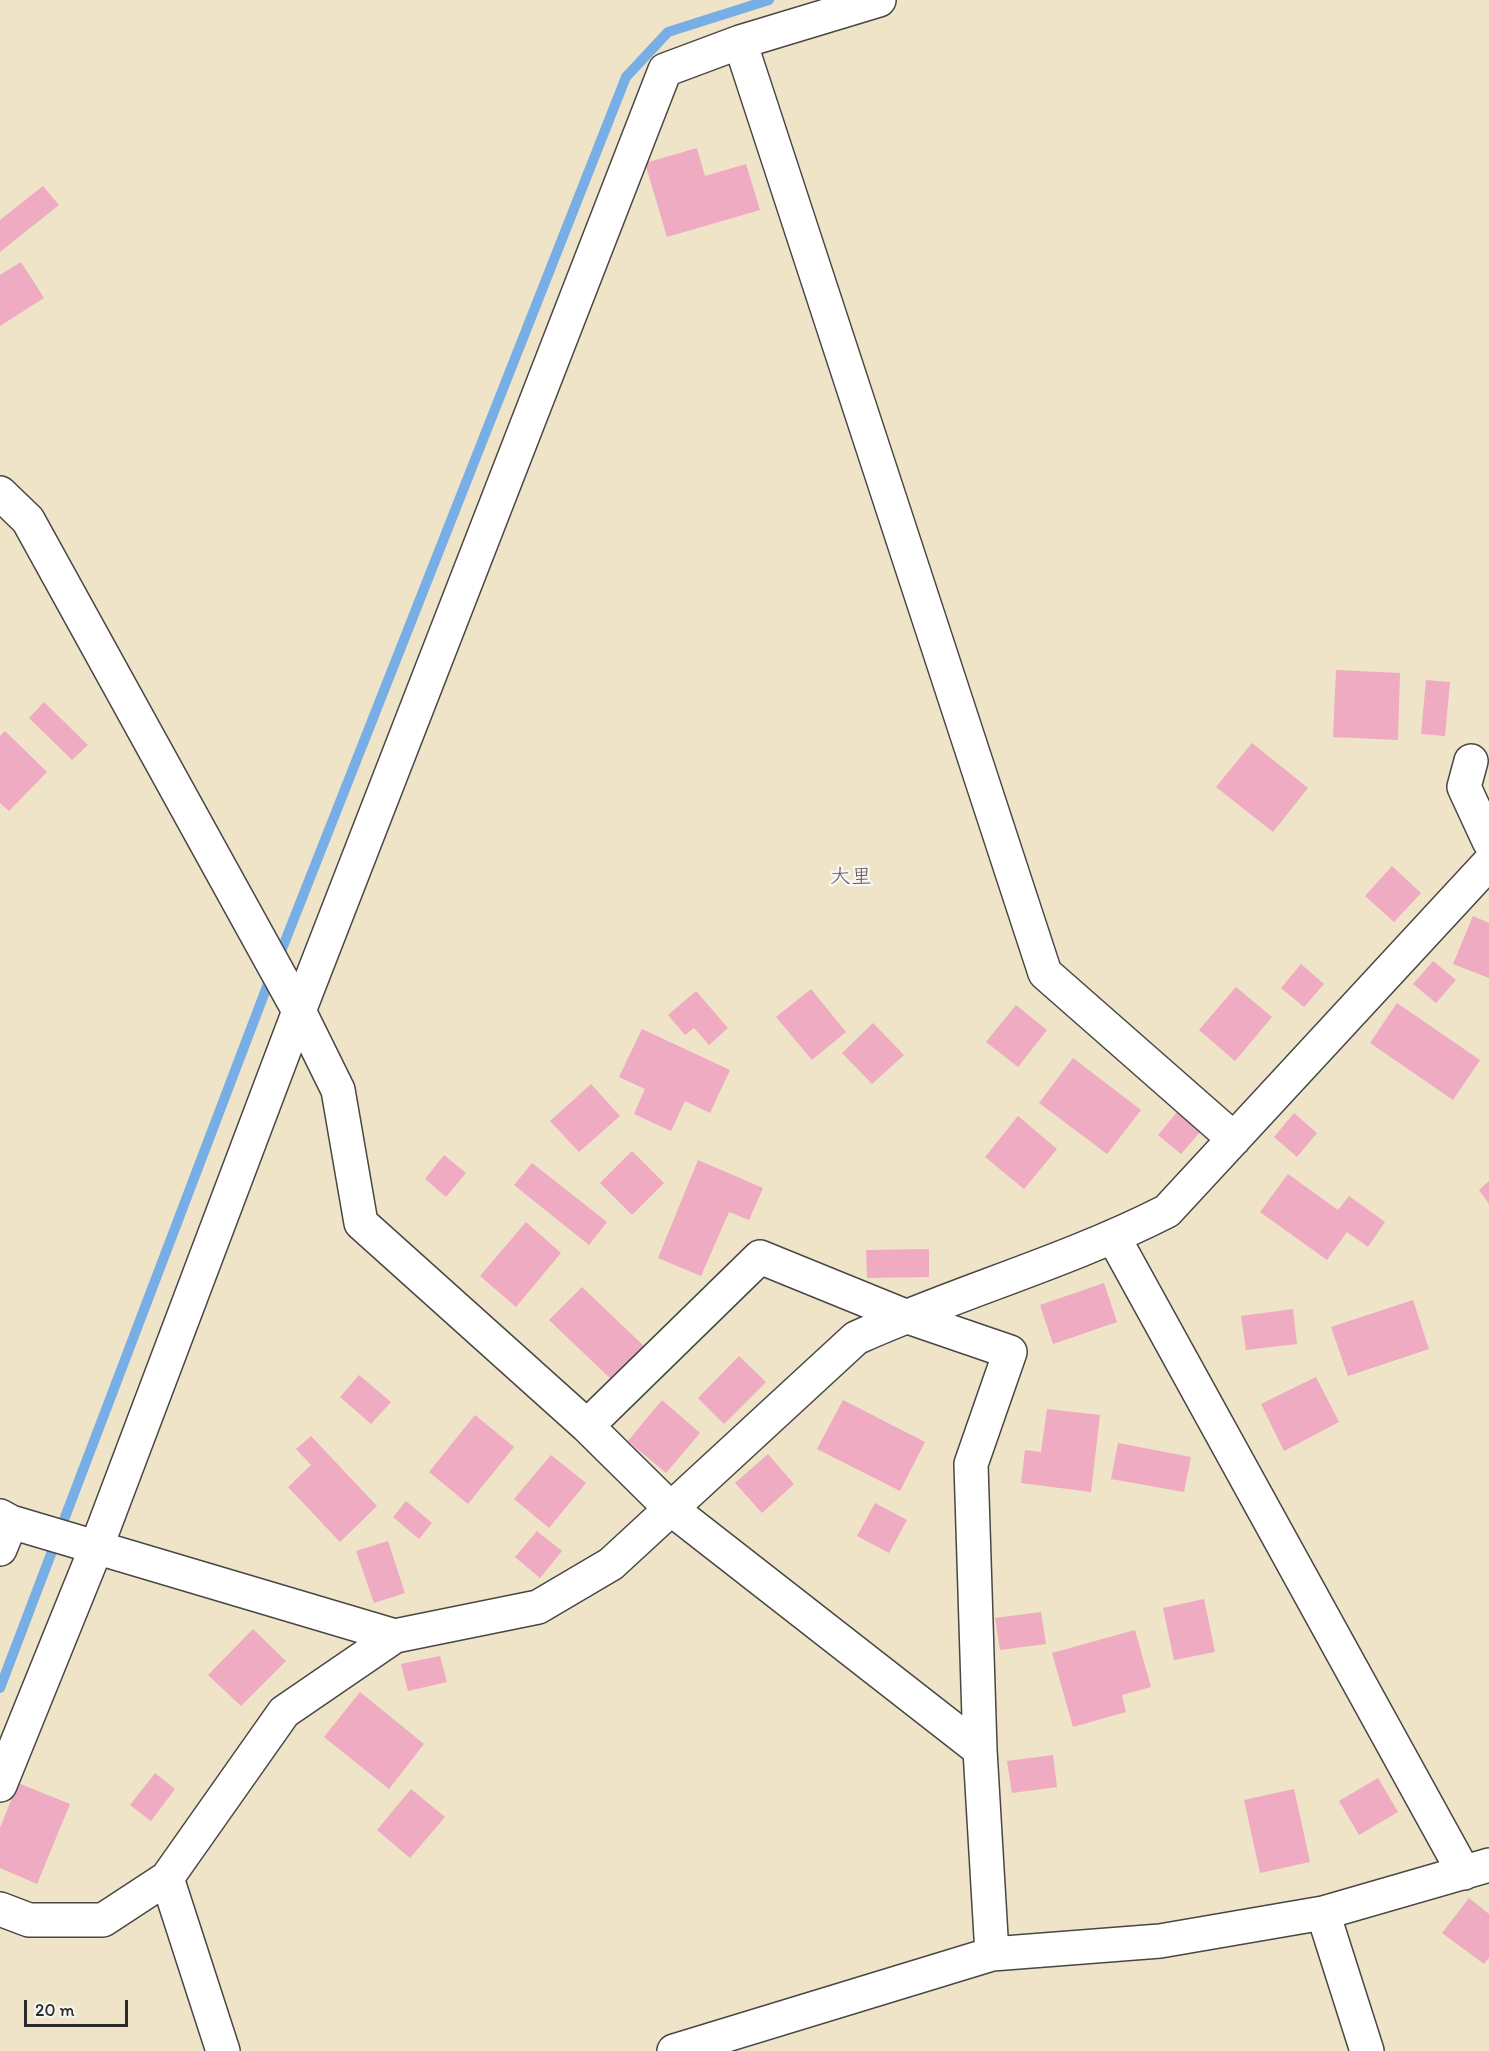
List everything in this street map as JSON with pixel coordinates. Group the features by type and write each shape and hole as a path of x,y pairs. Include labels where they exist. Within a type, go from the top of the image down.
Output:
{"street":[{"path":"0,1785 96,1548 299,1011 665,70 740,42 879,0"},
{"path":"740,42 1045,973 1234,1139"},
{"path":"0,493 28,520 299,1011 338,1090 361,1223 587,1426 670,1508 980,1750"},
{"path":"1471,761 1464,787 1489,841"},
{"path":"0,1909 28,1920 103,1920 167,1878 284,1712 395,1636 538,1607 611,1564 856,1338 905,1316 1114,1238 1167,1211 1489,863"},
{"path":"674,2051 992,1954 1160,1941 1323,1913 1477,1869 1114,1238"},
{"path":"587,1426 760,1257 905,1316 1010,1352 971,1464 980,1750 992,1954"},
{"path":"4,1529 96,1548 395,1636"},
{"path":"167,1878 223,2051"},
{"path":"1323,1913 1367,2051"}],"building":[{"path":"697,148 705,176 746,164 760,210 667,237 645,163"},
{"path":"43,186 59,205 0,252 0,220"},
{"path":"21,262 44,298 0,326 0,275"},
{"path":"1336,670 1400,673 1398,740 1333,737"},
{"path":"1426,680 1450,682 1445,736 1421,734"},
{"path":"44,702 88,745 72,760 29,718"},
{"path":"5,731 47,772 9,811 0,803 0,736"},
{"path":"1252,743 1308,788 1273,832 1216,787"},
{"path":"1392,866 1421,893 1394,922 1365,896"},
{"path":"1473,916 1489,923 1489,978 1453,964"},
{"path":"1433,961 1456,980 1436,1003 1413,984"},
{"path":"1301,964 1324,984 1304,1007 1281,988"},
{"path":"1236,987 1272,1017 1235,1061 1199,1030"},
{"path":"811,989 846,1032 812,1060 776,1017"},
{"path":"696,991 728,1028 709,1045 694,1028 685,1035 668,1015"},
{"path":"1397,1003 1480,1060 1453,1100 1370,1043"},
{"path":"1016,1005 1047,1030 1018,1067 986,1042"},
{"path":"873,1023 904,1055 872,1084 842,1053"},
{"path":"642,1029 730,1070 710,1113 685,1101 671,1131 634,1114 645,1089 619,1077"},
{"path":"1073,1058 1141,1110 1107,1154 1039,1103"},
{"path":"591,1084 620,1116 579,1152 550,1121"},
{"path":"1178,1111 1201,1131 1181,1154 1158,1135"},
{"path":"1294,1113 1317,1133 1297,1157 1274,1137"},
{"path":"1018,1116 1057,1149 1024,1189 985,1157"},
{"path":"632,1151 664,1183 632,1215 600,1183"},
{"path":"444,1155 466,1173 446,1197 425,1179"},
{"path":"698,1160 763,1188 749,1220 729,1212 701,1276 658,1258"},
{"path":"532,1163 607,1222 589,1245 514,1185"},
{"path":"1288,1174 1338,1210 1349,1196 1385,1222 1368,1247 1347,1232 1327,1260 1260,1212"},
{"path":"1489,1181 1489,1204 1479,1190"},
{"path":"526,1222 561,1253 516,1307 480,1276"},
{"path":"929,1249 929,1277 867,1278 866,1250"},
{"path":"1104,1283 1117,1322 1053,1344 1040,1305"},
{"path":"582,1287 646,1348 614,1382 549,1320"},
{"path":"1413,1300 1429,1349 1348,1376 1331,1327"},
{"path":"1293,1309 1297,1344 1246,1350 1241,1316"},
{"path":"739,1356 766,1382 724,1424 698,1398"},
{"path":"359,1375 391,1402 371,1424 340,1397"},
{"path":"1316,1377 1339,1422 1284,1451 1261,1404"},
{"path":"662,1400 700,1433 666,1473 628,1441"},
{"path":"843,1400 925,1442 900,1491 817,1449"},
{"path":"1047,1409 1100,1415 1091,1492 1021,1483 1025,1450 1041,1452"},
{"path":"475,1415 514,1447 468,1504 429,1472"},
{"path":"311,1436 377,1506 340,1542 288,1487 311,1465 296,1449"},
{"path":"1118,1443 1191,1457 1184,1492 1111,1479"},
{"path":"768,1454 794,1484 762,1513 735,1483"},
{"path":"551,1455 586,1483 549,1528 514,1499"},
{"path":"406,1501 432,1523 419,1539 393,1517"},
{"path":"875,1503 907,1520 889,1553 857,1536"},
{"path":"537,1531 562,1551 540,1578 515,1557"},
{"path":"388,1541 405,1593 374,1603 356,1551"},
{"path":"1204,1599 1215,1652 1174,1660 1163,1608"},
{"path":"1041,1612 1046,1644 1000,1650 995,1618"},
{"path":"253,1629 286,1661 241,1706 208,1675"},
{"path":"1135,1630 1151,1687 1122,1695 1126,1712 1073,1727 1052,1653"},
{"path":"440,1656 447,1682 408,1691 401,1664"},
{"path":"360,1692 424,1744 389,1789 324,1737"},
{"path":"1053,1755 1057,1787 1012,1793 1007,1761"},
{"path":"155,1773 175,1789 151,1821 130,1805"},
{"path":"1378,1778 1398,1812 1359,1835 1339,1801"},
{"path":"18,1783 70,1804 37,1884 0,1868 0,1828"},
{"path":"411,1789 445,1817 410,1858 377,1830"},
{"path":"1294,1789 1310,1862 1260,1873 1244,1800"},
{"path":"1469,1898 1489,1914 1489,1958 1484,1964 1442,1933"}],"waterway":[{"path":"278,959 626,77 668,32 769,0"},
{"path":"0,1688 271,976"}],"district":[{"name":"大里","path":"851,878"}]}
